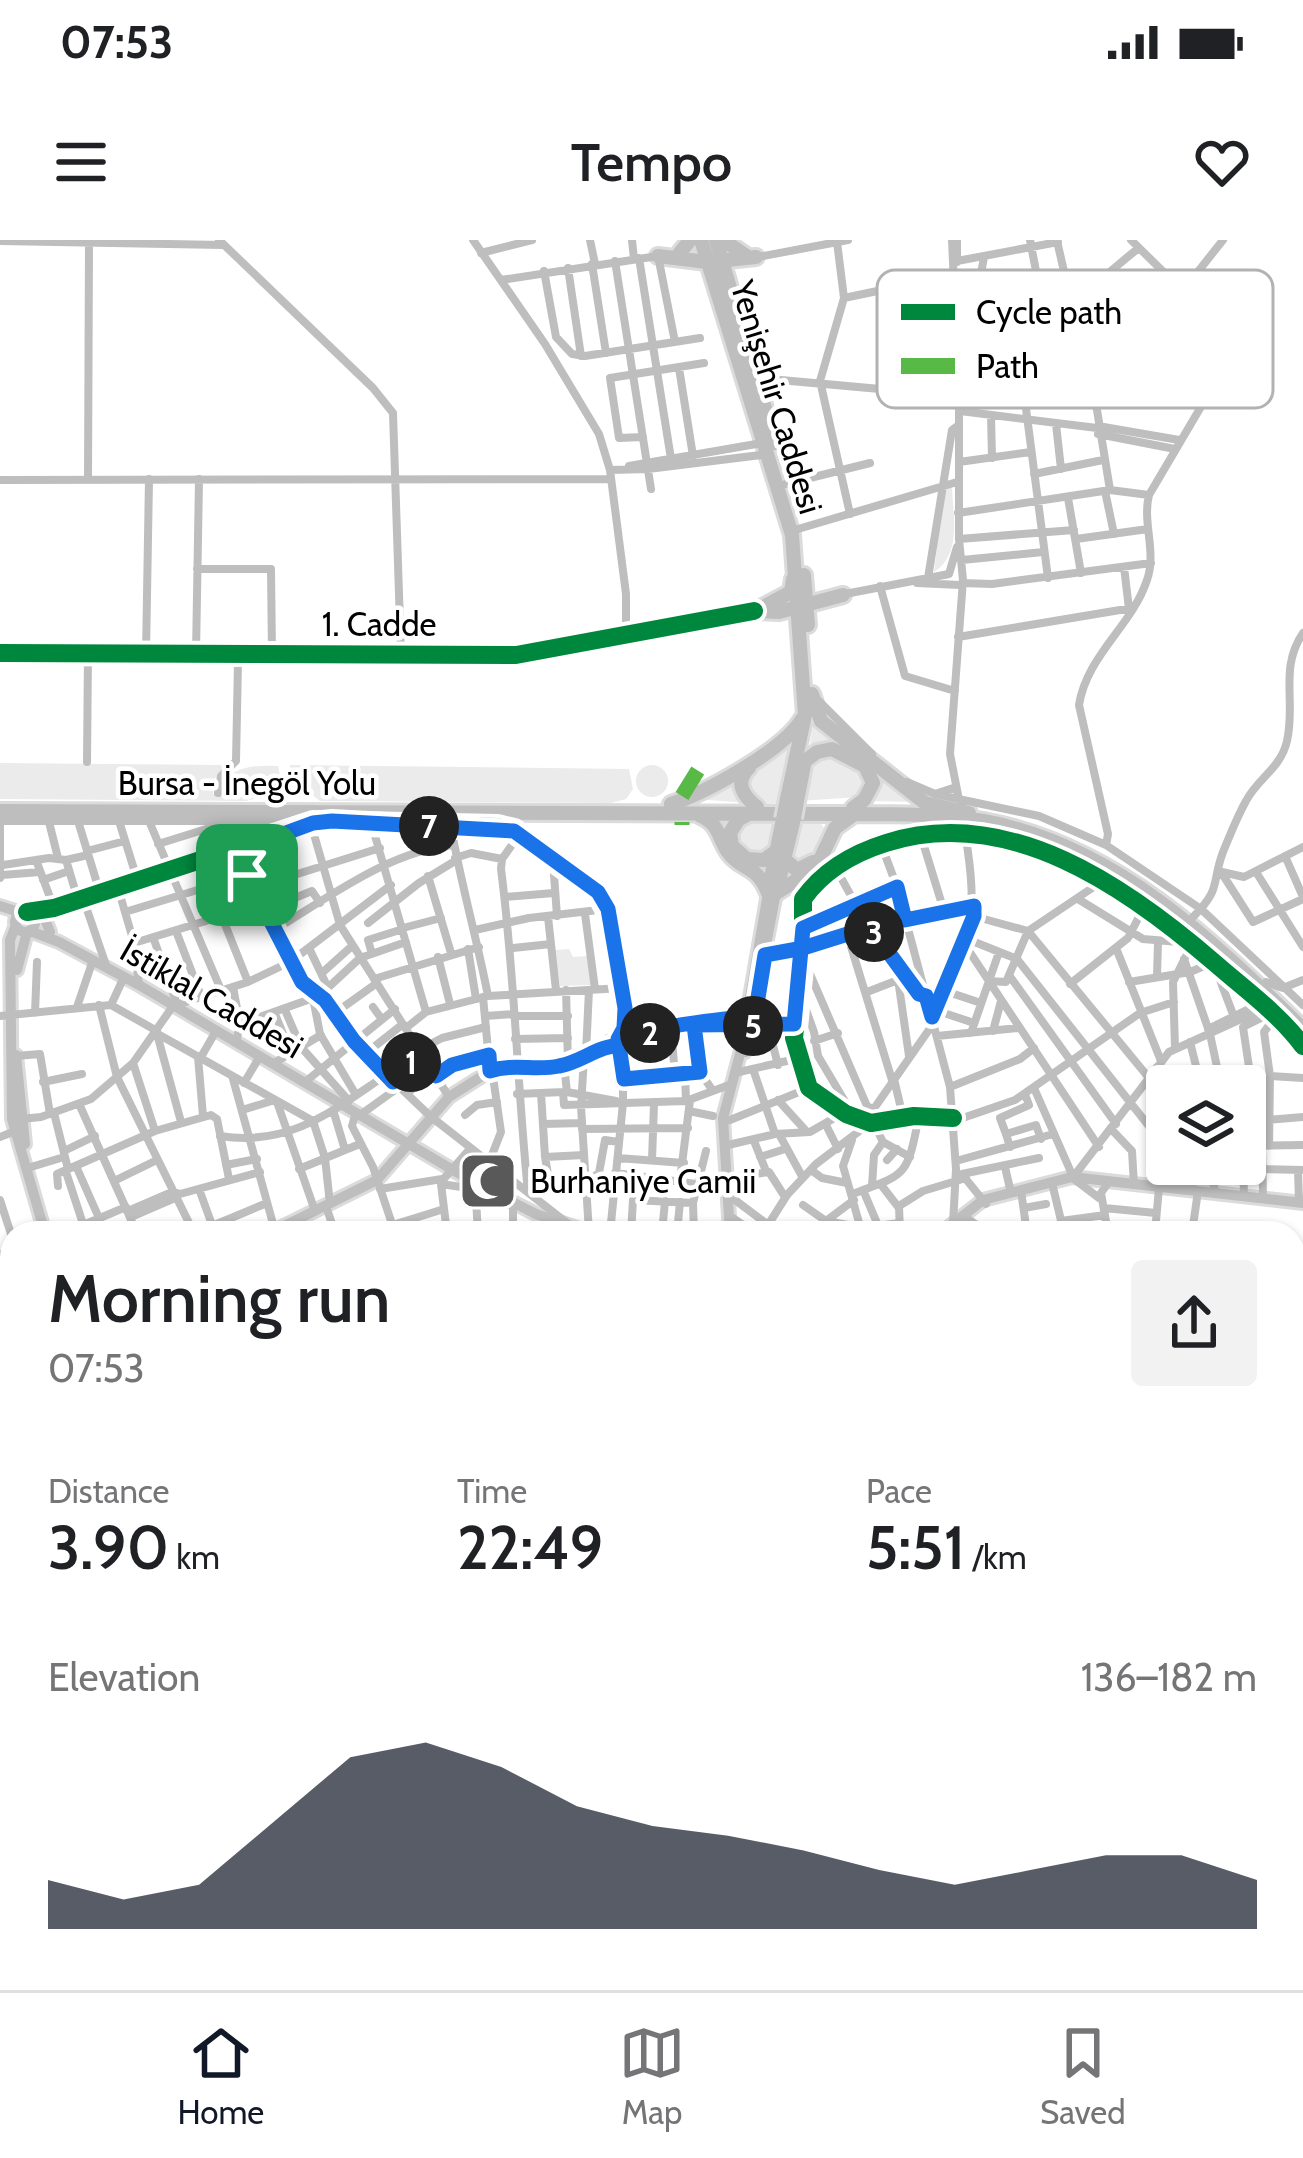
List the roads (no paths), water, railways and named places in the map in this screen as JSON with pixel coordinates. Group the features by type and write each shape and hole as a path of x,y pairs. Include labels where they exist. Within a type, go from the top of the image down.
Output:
{"highway":[{"path":"670,256 691,240"},
{"path":"670,256 713,250 751,258 735,276 736,304"},
{"path":"713,250 736,331 749,350"},
{"name":"Yenişehir Caddesi","path":"713,250 718,295 794,546 812,694 801,764"},
{"name":"Yenişehir Caddesi","path":"713,250 736,304 798,529 803,566 800,630 805,715 801,764"},
{"path":"670,256 698,270 718,295"},
{"path":"776,608 791,592 794,546"},
{"path":"803,566 814,590 826,597"},
{"path":"754,611 843,595"},
{"path":"809,646 813,615 826,597"},
{"path":"776,608 800,630"},
{"path":"812,694 821,721 925,803 960,805 986,816"},
{"path":"671,804 790,735 805,715"},
{"path":"832,749 865,766 872,783 864,800 835,828 816,868 772,893 795,817 792,800 801,764 817,752 832,749"},
{"path":"780,855 747,859 732,846 730,832 754,810 743,793 741,776 776,752 801,764"},
{"name":"Bursa - İnegöl Yolu","path":"0,808 671,804 795,817 912,807 986,816 1054,832 1106,855 1192,915 1303,1018"},
{"name":"Bursa - İnegöl Yolu","path":"0,808 484,814 854,811 984,821 1052,841 1101,862 1192,915 1303,1029"},
{"path":"695,813 718,827 727,851 756,870 772,893"},
{"path":"780,855 797,870 813,862 824,828 795,817"}],"main road":[{"path":"733,1221 730,1120 768,951 772,893"},
{"path":"731,1221 723,1158 725,1100 755,1020 772,893"},
{"path":"54,908 45,919 55,937"},
{"path":"0,913 7,945 11,1115 44,1221"},
{"name":"İstiklal Caddesi","path":"0,913 55,937 175,1005 475,1186 561,1221"},
{"path":"7,945 26,923"},
{"path":"26,923 8,1014 16,1063 11,1115 45,1221"},
{"path":"625,1008 627,1036"},
{"path":"295,1221 379,1184 449,1096 491,1070 566,1064 627,1036 755,1020"},
{"path":"960,1221 985,1202 1081,1178 1302,1202"},
{"path":"964,1221 985,1202"}],"street":[{"path":"473,240 590,415 610,475 626,594 626,634"},
{"path":"482,253 532,240"},
{"path":"590,240 605,353"},
{"path":"632,240 670,459"},
{"path":"954,240 956,270"},
{"path":"954,240 955,270"},
{"path":"1200,270 1222,240"},
{"path":"751,258 838,241 844,298 820,381 850,514"},
{"path":"957,261 1057,241"},
{"path":"0,242 222,242 390,406 398,482 401,654"},
{"path":"88,480 89,242"},
{"path":"1108,270 1135,244 1159,270"},
{"path":"501,280 670,256 675,342"},
{"path":"982,270 984,257"},
{"path":"614,261 651,489"},
{"path":"568,268 581,356"},
{"path":"544,271 556,337 572,354 700,338"},
{"path":"844,298 877,291"},
{"path":"644,437 619,438 610,378 704,363"},
{"path":"679,368 693,456"},
{"path":"757,377 877,387"},
{"path":"993,410 1000,408"},
{"path":"1026,408 1048,578"},
{"path":"1094,408 1114,534"},
{"path":"1106,845 1108,834 1079,705 1090,670 1147,584 1149,495 1200,408"},
{"path":"960,805 950,754 958,637 959,409 993,410 1027,420 1177,444"},
{"path":"992,458 993,410"},
{"path":"1056,424 1061,469"},
{"path":"928,578 952,430 958,425"},
{"path":"0,479 398,482 610,475 670,459 767,448"},
{"path":"648,466 767,448"},
{"path":"958,462 1030,452"},
{"path":"1034,474 1102,460"},
{"path":"786,484 870,463"},
{"path":"146,654 149,479"},
{"path":"196,654 199,479"},
{"path":"798,529 958,482"},
{"path":"958,513 1107,491 1149,495"},
{"path":"1068,498 1081,573"},
{"path":"958,539 1148,529"},
{"path":"928,578 959,557 1043,552"},
{"path":"843,595 928,578 992,584 1151,563"},
{"path":"1124,567 1130,609"},
{"path":"197,569 272,569 272,654"},
{"path":"903,582 956,580"},
{"path":"880,586 904,676 955,691"},
{"path":"958,637 1130,609"},
{"name":"1. Cadde","path":"0,652 516,655 754,611"},
{"path":"1192,915 1214,893 1221,856 1253,788 1276,768 1285,750 1288,670 1303,633"},
{"path":"87,763 88,653"},
{"path":"218,793 221,776 236,761 238,662 232,654"},
{"path":"812,694 873,755 925,792 960,805 1039,816 1106,845 1303,1003"},
{"path":"935,794 956,787"},
{"path":"484,814 503,817 517,833 598,892 608,909 625,1008"},
{"path":"528,1194 515,1066 513,948 502,859 527,818 543,814"},
{"path":"901,814 935,830"},
{"path":"1,867 0,822 297,820 517,833"},
{"path":"49,821 107,968"},
{"path":"78,821 100,893"},
{"path":"119,821 138,882"},
{"path":"148,821 221,990"},
{"path":"158,844 219,822"},
{"path":"219,822 302,982 335,1013 364,1054 430,1116 549,1213"},
{"path":"371,822 426,1012"},
{"path":"26,923 54,908 311,824"},
{"path":"311,824 340,925 449,1096"},
{"path":"451,827 475,930 473,948 501,1132 488,1165"},
{"path":"910,1157 809,1088 791,1021 803,953 803,898 836,867 881,844 935,830 965,832 1019,845 1104,880 1149,907 1193,943 1303,1046"},
{"path":"768,1221 811,1170 866,1124 933,1017 966,942 974,911 965,832"},
{"path":"920,833 944,911"},
{"path":"1,867 62,859 125,841"},
{"path":"881,844 897,887 950,1087 959,1173 951,1221"},
{"path":"276,929 386,867 427,849 454,845"},
{"path":"1221,871 1238,878 1303,847"},
{"path":"253,888 380,848"},
{"path":"368,923 455,860 471,854 502,859"},
{"path":"1221,871 1249,921 1303,898 1285,856"},
{"path":"36,860 54,908"},
{"path":"554,860 551,944 568,1021 564,1105 623,1102"},
{"path":"1,867 41,876 69,871"},
{"path":"836,867 872,930 919,994 926,996"},
{"path":"1256,872 1303,947"},
{"path":"125,912 247,875"},
{"path":"428,876 451,953"},
{"path":"989,981 1001,984 1010,975 1028,931 1104,880"},
{"path":"0,1136 11,1115 50,1114 80,1106 134,1063 175,1005 248,982 290,962 392,885"},
{"path":"803,928 897,887"},
{"path":"118,888 134,944 139,985"},
{"path":"134,944 312,891 320,903"},
{"path":"505,897 554,893"},
{"path":"1078,899 1158,942 1193,943"},
{"path":"1149,907 1192,915"},
{"path":"1070,983 1116,948 1149,907"},
{"path":"475,930 608,909"},
{"path":"768,951 803,953 905,920 944,911 974,911 1028,931 1146,1073"},
{"path":"585,914 592,989 581,1107 590,1221"},
{"path":"841,914 903,1118"},
{"path":"222,917 248,982"},
{"path":"372,954 368,940 441,918"},
{"path":"176,931 201,996"},
{"path":"153,938 175,1005"},
{"path":"240,1024 316,997 360,958 406,942"},
{"path":"966,942 1017,959 1146,1123"},
{"path":"966,942 1099,1147"},
{"path":"1157,976 1158,942"},
{"path":"1175,1048 1175,974 1193,943"},
{"path":"513,948 551,944"},
{"path":"323,972 352,946"},
{"path":"309,948 328,988"},
{"path":"335,1013 375,981 410,965 473,948"},
{"path":"1116,948 1159,1064 1175,1048 1269,1010"},
{"path":"973,1028 999,952"},
{"path":"803,953 867,1106 873,1109"},
{"path":"438,957 450,1004"},
{"path":"1184,958 1217,1065"},
{"path":"77,1006 93,960"},
{"path":"35,1013 37,962"},
{"path":"1129,982 1190,972 1214,962"},
{"path":"1214,962 1234,1016"},
{"path":"896,964 909,1056"},
{"path":"1010,975 1132,1151 1134,1185"},
{"path":"111,1005 124,977"},
{"path":"867,992 898,980"},
{"path":"1266,982 1287,991 1303,984"},
{"path":"233,987 240,1024 236,1043"},
{"path":"364,1054 426,1012 450,1004 482,997 622,988"},
{"path":"798,989 814,1043 847,1115"},
{"path":"945,992 982,1004"},
{"path":"316,997 321,1035 336,1057 352,1126 391,1221"},
{"path":"993,1030 1001,1000"},
{"path":"866,1124 920,1117 953,1119 993,1111 1030,1091 1140,1013 1174,1002"},
{"path":"755,1020 785,1016 797,1004"},
{"path":"99,1005 117,1077 189,1221"},
{"path":"8,1014 111,1005 313,1121 325,1158 324,1207"},
{"path":"373,1006 381,1018"},
{"path":"304,1083 394,1009"},
{"path":"1209,1034 1234,1016 1269,1010"},
{"path":"1266,1087 1270,1076 1264,1033 1269,1010"},
{"path":"1249,1065 1243,1027 1269,1010"},
{"path":"280,1012 301,1047 350,1107 345,1150"},
{"path":"280,1012 290,1052"},
{"path":"220,1136 251,1141 350,1107 393,1081 420,1051 486,1022 515,1015 588,1024"},
{"path":"755,1020 791,1021 809,1016"},
{"path":"933,1017 973,1028 1020,1028"},
{"path":"755,1020 778,1065"},
{"path":"721,1022 737,1034 741,1050"},
{"path":"697,1025 700,1072 709,1094 725,1100"},
{"path":"937,1036 973,1028"},
{"path":"666,1029 689,1104 680,1180"},
{"path":"203,1116 200,1056 215,1030"},
{"path":"950,1087 1008,1064 1046,1030"},
{"path":"156,1033 181,1122"},
{"path":"739,1072 778,1065 838,1033"},
{"path":"274,1063 321,1035"},
{"path":"611,1221 627,1036"},
{"path":"515,1039 568,1038"},
{"path":"393,1081 412,1039"},
{"path":"1190,1042 1196,1065"},
{"path":"16,1063 40,1054 50,1114 82,1221"},
{"path":"350,1107 393,1081 489,1055"},
{"path":"244,1083 260,1056"},
{"path":"16,1063 42,1068"},
{"path":"134,1063 155,1131"},
{"path":"624,1079 700,1072"},
{"path":"754,1072 777,1134 803,1178"},
{"path":"43,1082 82,1074"},
{"path":"1270,1076 1303,1078"},
{"path":"233,1077 270,1221"},
{"path":"1081,1178 1146,1083"},
{"path":"517,1094 565,1092 623,1102 689,1104 729,1085"},
{"path":"730,1120 809,1088"},
{"path":"1010,1148 1000,1118 1030,1106 1030,1091"},
{"path":"1030,1091 1053,1134 1103,1206"},
{"path":"541,1093 548,1180"},
{"path":"242,1109 276,1100"},
{"path":"276,1100 299,1169 330,1221"},
{"path":"778,1100 807,1132"},
{"path":"465,1114 497,1102"},
{"path":"652,1160 654,1104"},
{"path":"689,1104 713,1117"},
{"path":"80,1106 131,1219"},
{"path":"1266,1106 1266,1146 1303,1145"},
{"path":"728,1145 807,1132 847,1115"},
{"path":"58,1186 55,1178 70,1169 155,1131 203,1116 217,1120 229,1179"},
{"path":"803,1205 826,1221 853,1197 901,1173 920,1117"},
{"path":"1268,1120 1303,1118"},
{"path":"543,1124 688,1128"},
{"path":"826,1125 838,1149"},
{"path":"1006,1134 1036,1125 1041,1139"},
{"path":"899,1208 1010,1148 1053,1134"},
{"path":"31,1167 94,1136"},
{"path":"852,1139 843,1162 857,1221"},
{"path":"587,1185 599,1173 605,1140 620,1142"},
{"path":"754,1141 766,1171 785,1197"},
{"path":"877,1221 874,1156 883,1142"},
{"path":"299,1169 360,1144"},
{"path":"760,1157 785,1149"},
{"path":"887,1160 897,1149"},
{"path":"446,1221 441,1181 470,1150"},
{"path":"694,1221 696,1184 706,1151"},
{"path":"545,1157 584,1155"},
{"path":"617,1158 684,1163"},
{"path":"959,1173 1039,1158"},
{"path":"226,1165 257,1159"},
{"path":"114,1181 158,1160"},
{"path":"1005,1168 1026,1221"},
{"path":"70,1169 99,1218"},
{"path":"1266,1169 1300,1170 1302,1202"},
{"path":"811,1170 822,1178 847,1183"},
{"path":"729,1178 766,1171"},
{"path":"95,1221 131,1219 173,1195 260,1172"},
{"path":"615,1173 696,1184"},
{"path":"959,1173 985,1202"},
{"path":"527,1180 587,1185 633,1203"},
{"path":"379,1184 441,1181 475,1186 477,1221"},
{"path":"1106,1221 1101,1189 1107,1182"},
{"path":"1052,1183 1061,1221 1103,1206 1156,1213"},
{"path":"1192,1185 1196,1191 1193,1221"},
{"path":"1214,1185 1215,1192"},
{"path":"1244,1185 1244,1196"},
{"path":"1263,1185 1263,1197"},
{"path":"872,1187 899,1208 900,1221"},
{"path":"1156,1221 1159,1188"},
{"path":"199,1189 210,1221"},
{"path":"731,1197 754,1221"},
{"path":"632,1221 634,1200 693,1203"},
{"path":"663,1221 665,1201"},
{"path":"678,1221 680,1202"},
{"path":"230,1221 267,1203"},
{"path":"513,1203 513,1221"},
{"path":"1024,1208 1046,1204"},
{"path":"413,1221 444,1209"},
{"path":"733,1218 740,1221"},
{"path":"0,1281 0,1341"}],"place":[{"name":"Burhaniye Camii","path":"488,1181"}]}
